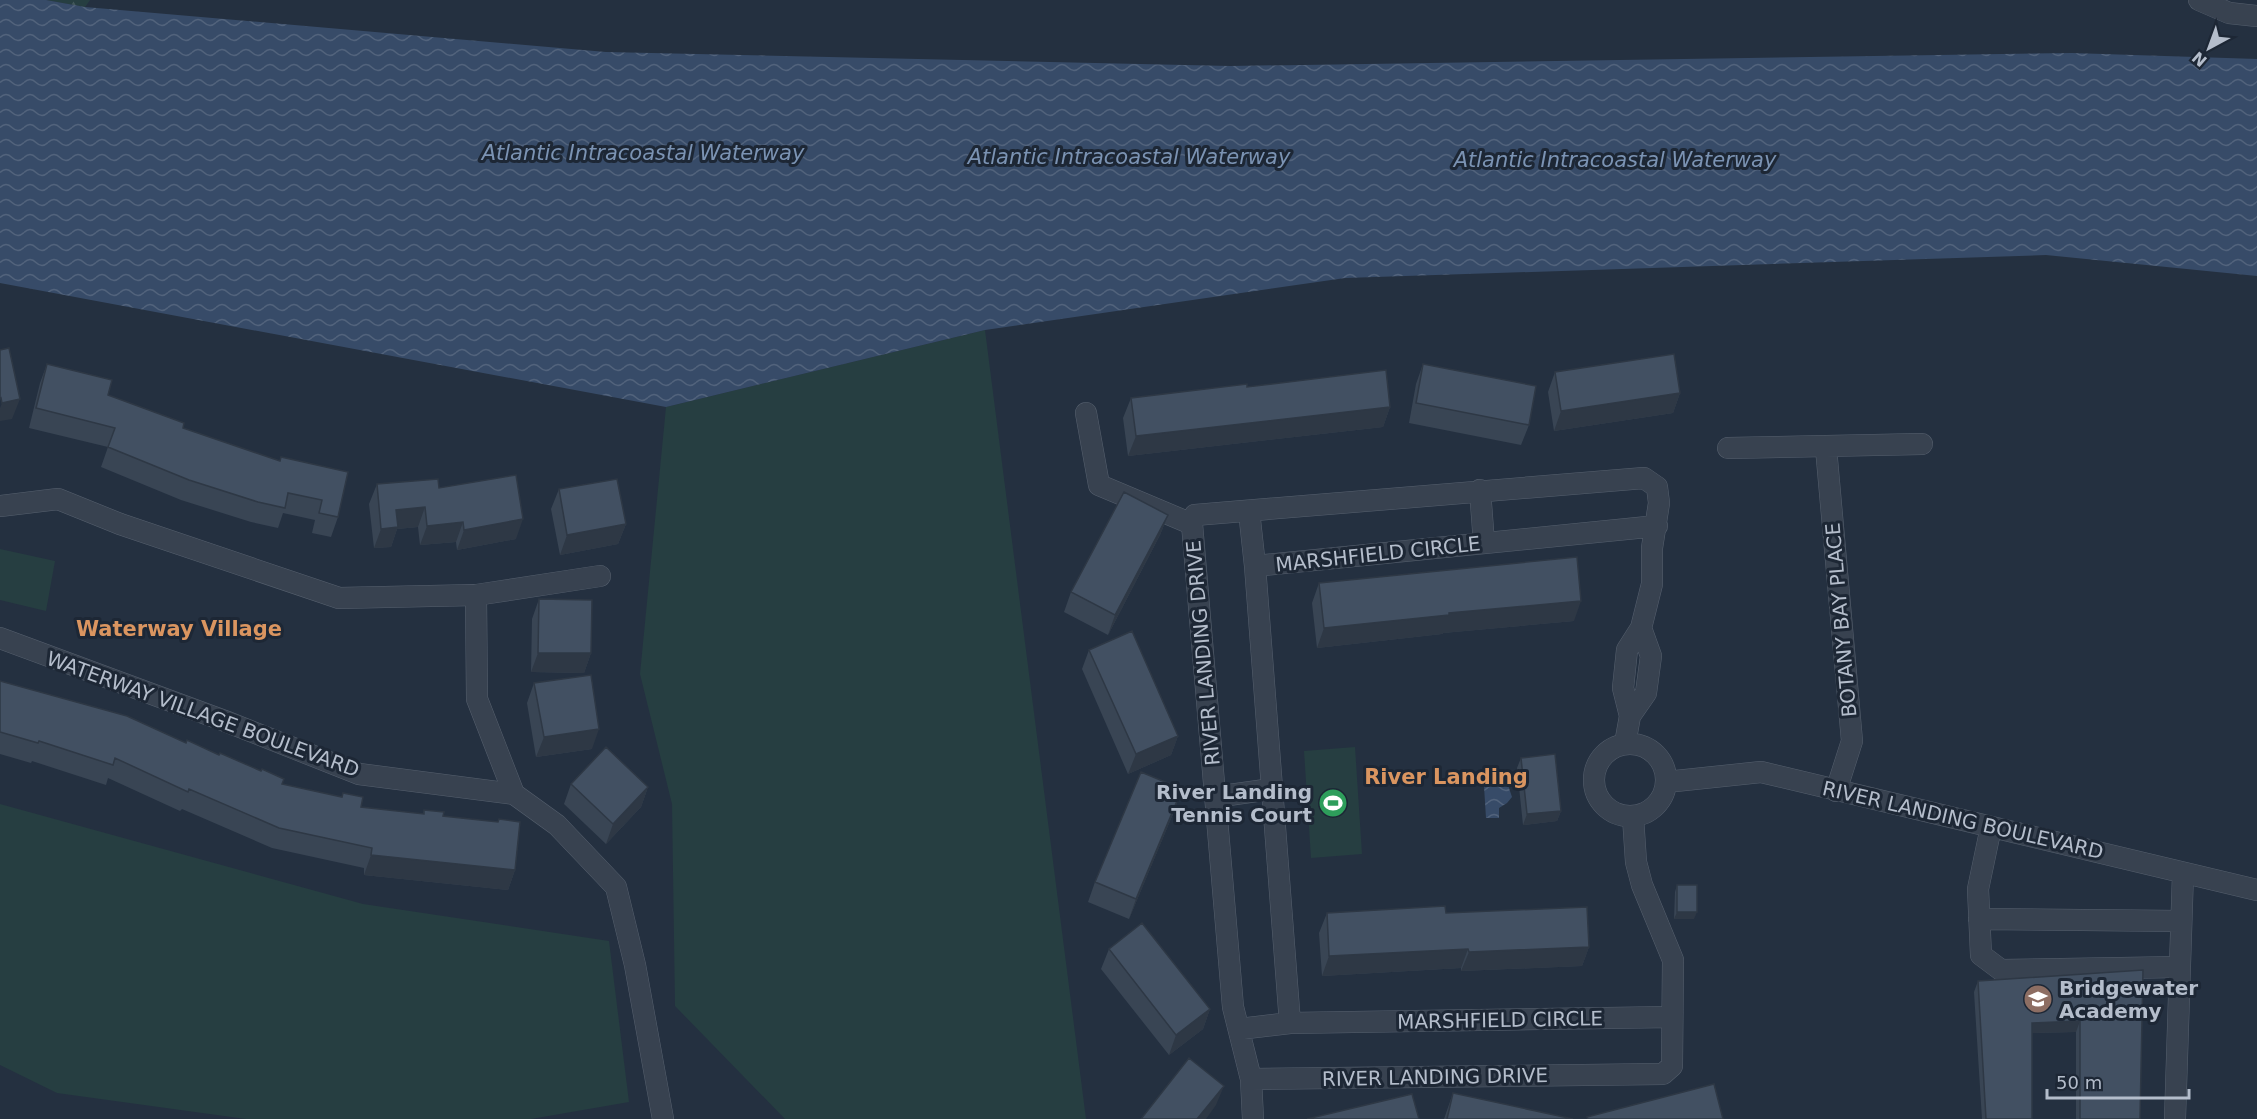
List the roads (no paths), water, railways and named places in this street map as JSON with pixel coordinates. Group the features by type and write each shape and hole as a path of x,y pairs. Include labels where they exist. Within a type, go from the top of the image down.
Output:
{"street":[{"path":"2199,0 2229,13 2257,16"},
{"path":"1086,413 1099,485 1192,524"},
{"path":"1728,448 1826,448 1922,444"},
{"name":"BOTANY BAY PLACE","path":"1826,448 1852,741 1836,791"},
{"name":"RIVER LANDING DRIVE","path":"1625,744 1630,716 1623,688 1627,650 1641,628 1652,585 1652,548 1659,503 1657,487 1644,478 1480,490 1195,516 1192,524 1233,1006 1251,1078 1663,1074 1672,1066 1673,960 1635,862 1633,817"},
{"path":"1480,490 1484,543"},
{"path":"0,506 58,499 120,524 339,598 476,595 600,576"},
{"path":"1249,511 1255,566"},
{"name":"MARSHFIELD CIRCLE","path":"1657,526 1255,566 1290,1023 1672,1017"},
{"path":"476,595 477,699 514,794"},
{"name":"WATERWAY VILLAGE BOULEVARD","path":"0,638 225,721 359,774 514,794 557,825 616,887 635,965 663,1119"},
{"path":"1625,744 1646,747 1654,753 1661,762 1666,782 1664,792 1652,809 1643,815 1633,817 1622,816 1604,807 1598,799 1593,779 1599,760 1606,753 1625,744"},
{"name":"RIVER LANDING BOULEVARD","path":"1666,782 1761,772 2257,890"},
{"path":"1215,797 1272,789"},
{"path":"1991,827 1978,889 1981,955 2001,970 2180,967"},
{"path":"2175,1119 2183,873"},
{"path":"1979,919 2181,921"},
{"path":"1239,1029 1290,1023"},
{"path":"1251,1078 1253,1119"}],"water":[{"name":"Atlantic Intracoastal Waterway","path":"0,0 46,0 85,7 606,52 1230,66 2072,53 2257,59 2257,276 2046,255 1345,278 985,330 666,407 0,283"},
{"path":"1496,769 1497,779 1508,785 1512,797 1499,808 1499,818 1486,818 1483,770"}],"place":[{"name":"River Landing Tennis Court","path":"1333,803"},
{"name":"Bridgewater Academy","path":"2038,999"}],"district":[{"name":"Waterway Village","path":"179,629"},
{"name":"River Landing","path":"1446,777"}]}
